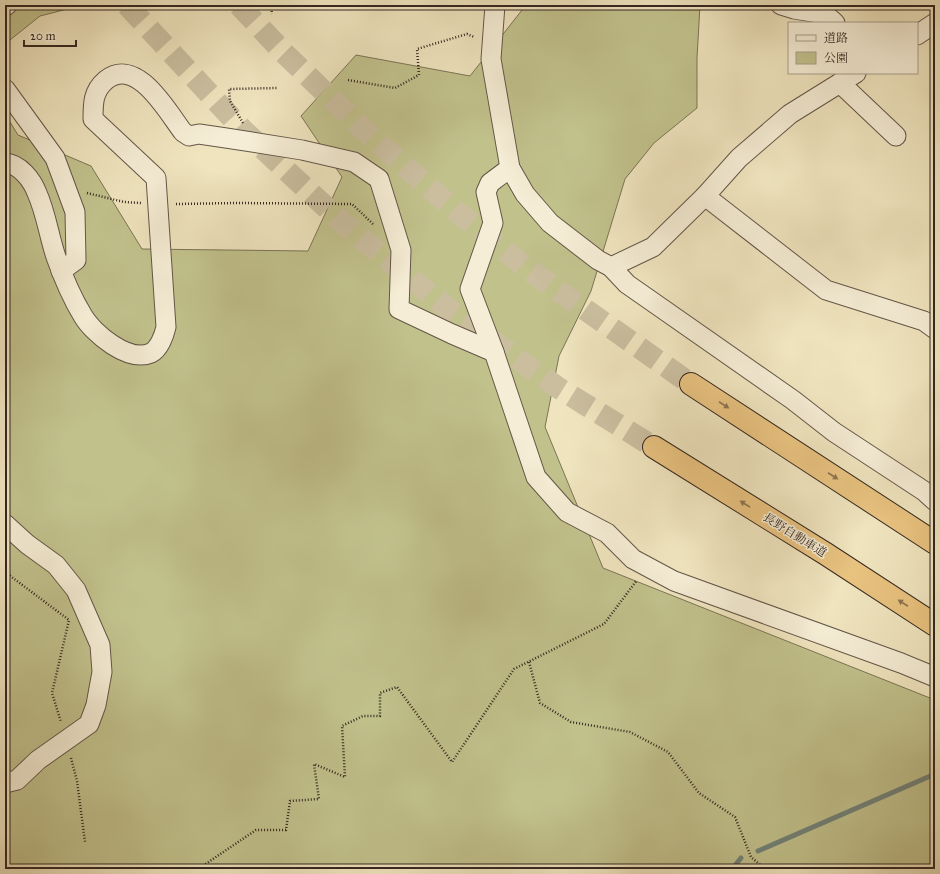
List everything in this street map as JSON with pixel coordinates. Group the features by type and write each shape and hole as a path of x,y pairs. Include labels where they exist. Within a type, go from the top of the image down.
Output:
{"highway":[{"path":"691,384 935,543"},
{"name":"長野自動車道","path":"654,447 826,554 935,625"}],"street":[{"path":"495,5 490,59 510,168 525,194 550,223 598,260 611,267 627,284 793,400 834,432 924,490 935,501"},
{"path":"781,5 814,9 825,14 834,22"},
{"path":"918,33 935,23"},
{"path":"611,267 653,246 705,196 738,158 790,114 854,74"},
{"path":"5,163 19,168 37,193 61,271 83,317 100,334 121,351 144,355 152,352 163,337 166,327 156,178 93,119 93,99 104,82 112,76 134,75 145,83 183,132 189,136 199,134 254,142 354,162 379,179 401,250 399,308 452,334 494,352"},
{"path":"840,83 896,136"},
{"path":"5,89 55,158 75,212 76,260 61,271"},
{"path":"510,168 490,183 486,192 493,222 470,289 494,352 536,477 567,512 607,533 634,559 674,581 901,663 935,677"},
{"path":"705,196 826,290 924,321 935,330"},
{"path":"5,524 27,544 56,565 76,590 100,645 102,672 96,705 89,724 67,741 38,760 17,780 5,784"}],"path":[{"path":"271,5 272,14"},
{"path":"348,80 396,88 419,76 417,49 467,34 492,43"},
{"path":"254,142 230,101 229,89 278,88"},
{"path":"65,187 124,202 158,205 237,202 352,204 374,225"},
{"path":"198,869 256,830 286,830 290,801 319,799 314,764 345,777 342,726 363,716 380,716 380,693 397,688 452,762 514,669 604,624 647,566"},
{"path":"5,572 69,620 52,693 67,741 77,781 85,842"},
{"path":"529,662 540,703 571,722 630,732 668,752 699,793 735,817 751,857 765,869"}],"green space":[{"path":"5,5 83,5 40,16 5,44"},
{"path":"526,5 700,5 697,58 697,108 654,143 625,179 591,291 559,356 545,427 603,568 935,700 935,869 5,869 5,114 18,135 91,166 142,249 308,251 342,177 301,116 356,55 470,76"}],"waterway":[{"path":"758,851 935,774"},
{"path":"732,869 741,858"}],"tunnel":[{"path":"127,5 243,130 344,224 452,312 557,387 654,447"},
{"path":"239,5 284,53 366,132 449,205 529,270 691,384"}]}
